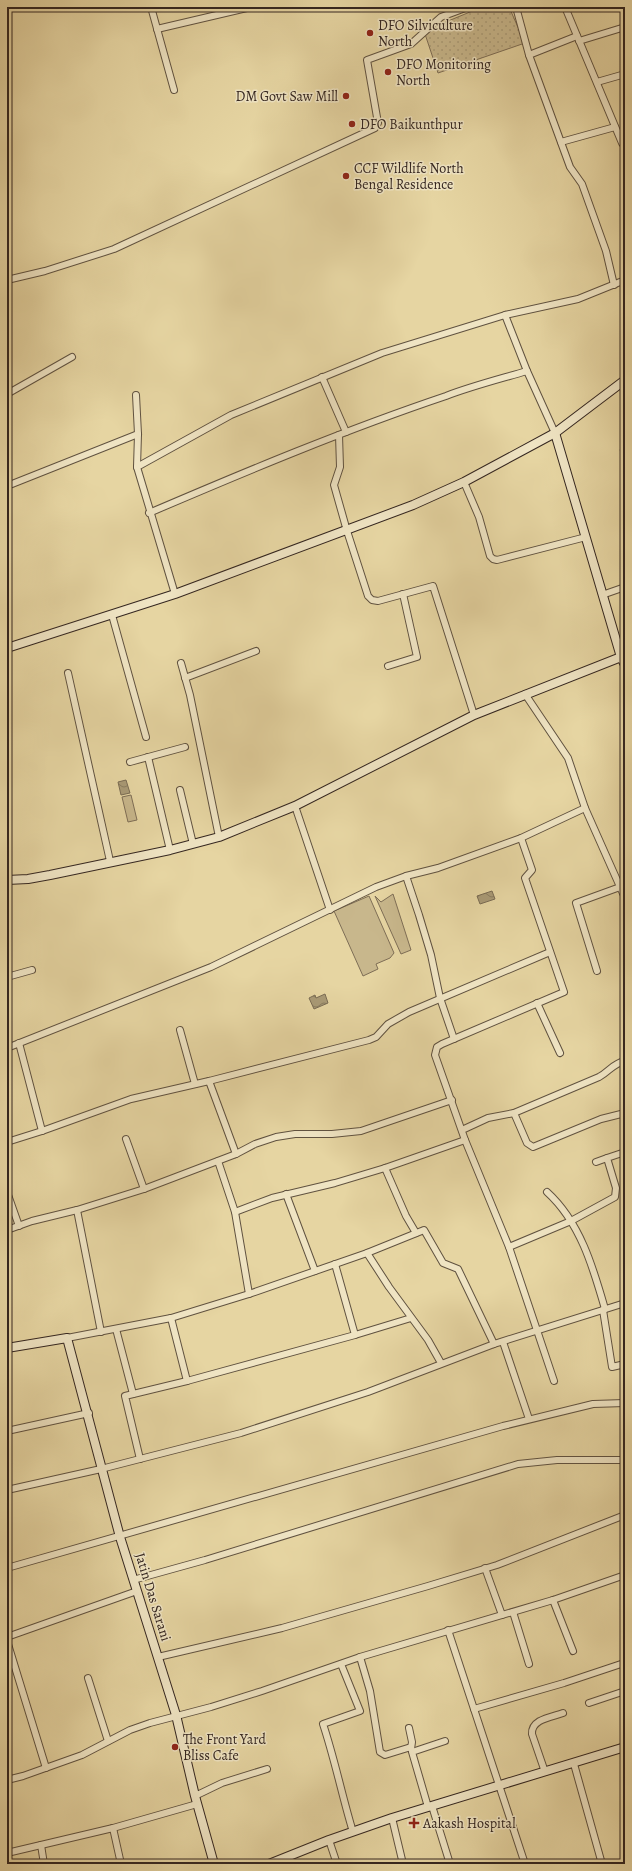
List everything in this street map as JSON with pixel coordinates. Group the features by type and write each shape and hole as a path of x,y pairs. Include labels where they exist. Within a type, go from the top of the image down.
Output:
{"street":[{"path":"151,7 174,90"},
{"path":"157,28 251,7"},
{"path":"7,280 45,271 114,249 375,128 378,123 366,61 411,44 441,17 468,7"},
{"path":"516,7 530,55 570,167 582,184 606,251 614,285"},
{"path":"565,7 615,127 624,144"},
{"path":"530,55 578,38 625,26"},
{"path":"597,82 625,74"},
{"path":"561,142 615,127"},
{"path":"136,467 231,415 382,353 505,315 578,299 598,293 625,280"},
{"path":"505,315 527,371 555,433 621,657 625,665"},
{"path":"7,394 72,357"},
{"path":"149,513 230,478 346,432 447,395 527,371"},
{"path":"322,377 346,432"},
{"path":"7,648 175,594 347,531 413,505 464,482 555,433 625,380"},
{"path":"136,395 138,434 136,467 175,594"},
{"path":"7,486 138,434"},
{"path":"339,435 340,467 334,484 347,531 370,598 378,601 433,586 474,715"},
{"path":"464,482 479,517 492,559 497,560 586,537"},
{"path":"602,594 625,587"},
{"path":"388,666 417,657 403,594"},
{"path":"112,615 146,737"},
{"path":"186,678 256,651"},
{"path":"7,880 28,879 50,875 110,861 170,850 218,837 295,806 474,715 621,657"},
{"path":"181,664 186,678 218,837"},
{"path":"68,673 110,861"},
{"path":"525,694 568,758 585,808 625,898"},
{"path":"130,762 185,748"},
{"path":"148,757 170,850"},
{"path":"180,790 192,844"},
{"path":"295,806 330,910"},
{"path":"7,1048 212,966 330,910 358,895 406,876 438,868 521,838 585,808"},
{"path":"521,838 532,870 525,878 564,992 454,1039 439,1046 435,1052 465,1140 509,1247 554,1381"},
{"path":"406,876 431,955 440,998 454,1039"},
{"path":"597,971 576,903 620,887"},
{"path":"7,1142 42,1131 121,1101 209,1081 369,1040 376,1037 396,1019 440,998 550,952"},
{"path":"7,977 32,970"},
{"path":"537,1003 560,1053"},
{"path":"180,1030 194,1084"},
{"path":"19,1043 42,1131"},
{"path":"462,1130 488,1118 514,1113 608,1073 616,1064 625,1062"},
{"path":"209,1081 236,1154"},
{"path":"7,1230 144,1189 236,1154 255,1144 286,1135 309,1133 341,1134 361,1131 452,1100"},
{"path":"514,1113 527,1143 533,1147 594,1122 625,1113"},
{"path":"126,1139 144,1189"},
{"path":"235,1212 286,1194 335,1183 385,1168 465,1140"},
{"path":"596,1162 625,1152"},
{"path":"509,1247 571,1221 615,1197 616,1188 608,1158"},
{"path":"218,1161 235,1212 249,1294"},
{"path":"385,1168 406,1216 416,1233"},
{"path":"7,1192 19,1226"},
{"path":"546,1192 560,1205 571,1221 591,1262 604,1309 612,1368 625,1364"},
{"path":"286,1194 314,1271"},
{"path":"77,1210 101,1332"},
{"path":"7,1348 172,1318 249,1294 335,1264 424,1230 443,1263 458,1269 494,1344"},
{"path":"368,1252 388,1287 428,1340 441,1363"},
{"path":"335,1264 355,1335"},
{"path":"7,1490 140,1459 241,1433 368,1392 494,1344 625,1303"},
{"path":"172,1318 187,1381"},
{"path":"140,1459 126,1396 187,1381 355,1335 411,1318"},
{"path":"116,1329 133,1394"},
{"name":"Jatin Das Sarani","path":"67,1338 89,1414 101,1468 120,1537 176,1715 196,1800 214,1864"},
{"path":"503,1342 528,1419"},
{"path":"7,1568 120,1537 528,1419 593,1404 625,1403"},
{"path":"7,1431 89,1414"},
{"path":"133,1580 205,1560 518,1464 557,1460 625,1460"},
{"path":"158,1657 282,1628 485,1568 625,1515"},
{"path":"485,1568 502,1615"},
{"path":"7,1780 82,1755 130,1730 176,1715 211,1707 262,1692 360,1657 553,1600 625,1575"},
{"path":"7,1637 137,1591"},
{"path":"553,1600 573,1651"},
{"path":"513,1612 529,1664"},
{"path":"448,1630 525,1864"},
{"path":"7,1641 46,1768"},
{"path":"360,1657 370,1692 380,1752 385,1755 412,1750 445,1741"},
{"path":"474,1709 564,1683 624,1663"},
{"path":"341,1664 360,1711 324,1724 353,1832"},
{"path":"88,1678 108,1741"},
{"path":"589,1703 625,1691"},
{"path":"545,1772 532,1734 532,1729 536,1723 563,1713"},
{"path":"409,1728 412,1750 450,1864"},
{"path":"270,1864 283,1861 329,1840 392,1818 499,1787 625,1747"},
{"path":"574,1764 602,1864"},
{"path":"7,1853 113,1828 196,1800 222,1784 267,1769"},
{"path":"392,1818 403,1864"},
{"path":"113,1828 121,1864"},
{"path":"329,1840 337,1864"},
{"path":"41,1845 44,1864"}],"shaded area":[{"path":"482,7 509,7 525,43 438,73 424,31"},
{"path":"131,795 137,820 128,822 122,797"},
{"path":"393,894 411,950 401,954 375,896 381,902"},
{"path":"369,896 394,953 390,958 376,964 378,969 363,976 334,911"}],"water":[{"path":"126,780 130,793 121,795 118,782"},
{"path":"492,891 495,899 480,904 477,896"},
{"path":"325,994 328,1003 314,1009 309,998 315,995 316,998"}],"place":[{"name":"DFO Silviculture North","path":"370,33"},
{"name":"DFO Monitoring North","path":"388,72"},
{"name":"DM Govt Saw Mill","path":"346,96"},
{"name":"DFO Baikunthpur","path":"352,124"},
{"name":"CCF Wildlife North Bengal Residence","path":"346,176"},
{"name":"The Front Yard Bliss Cafe","path":"175,1747"},
{"name":"Aakash Hospital","path":"414,1823"}]}
